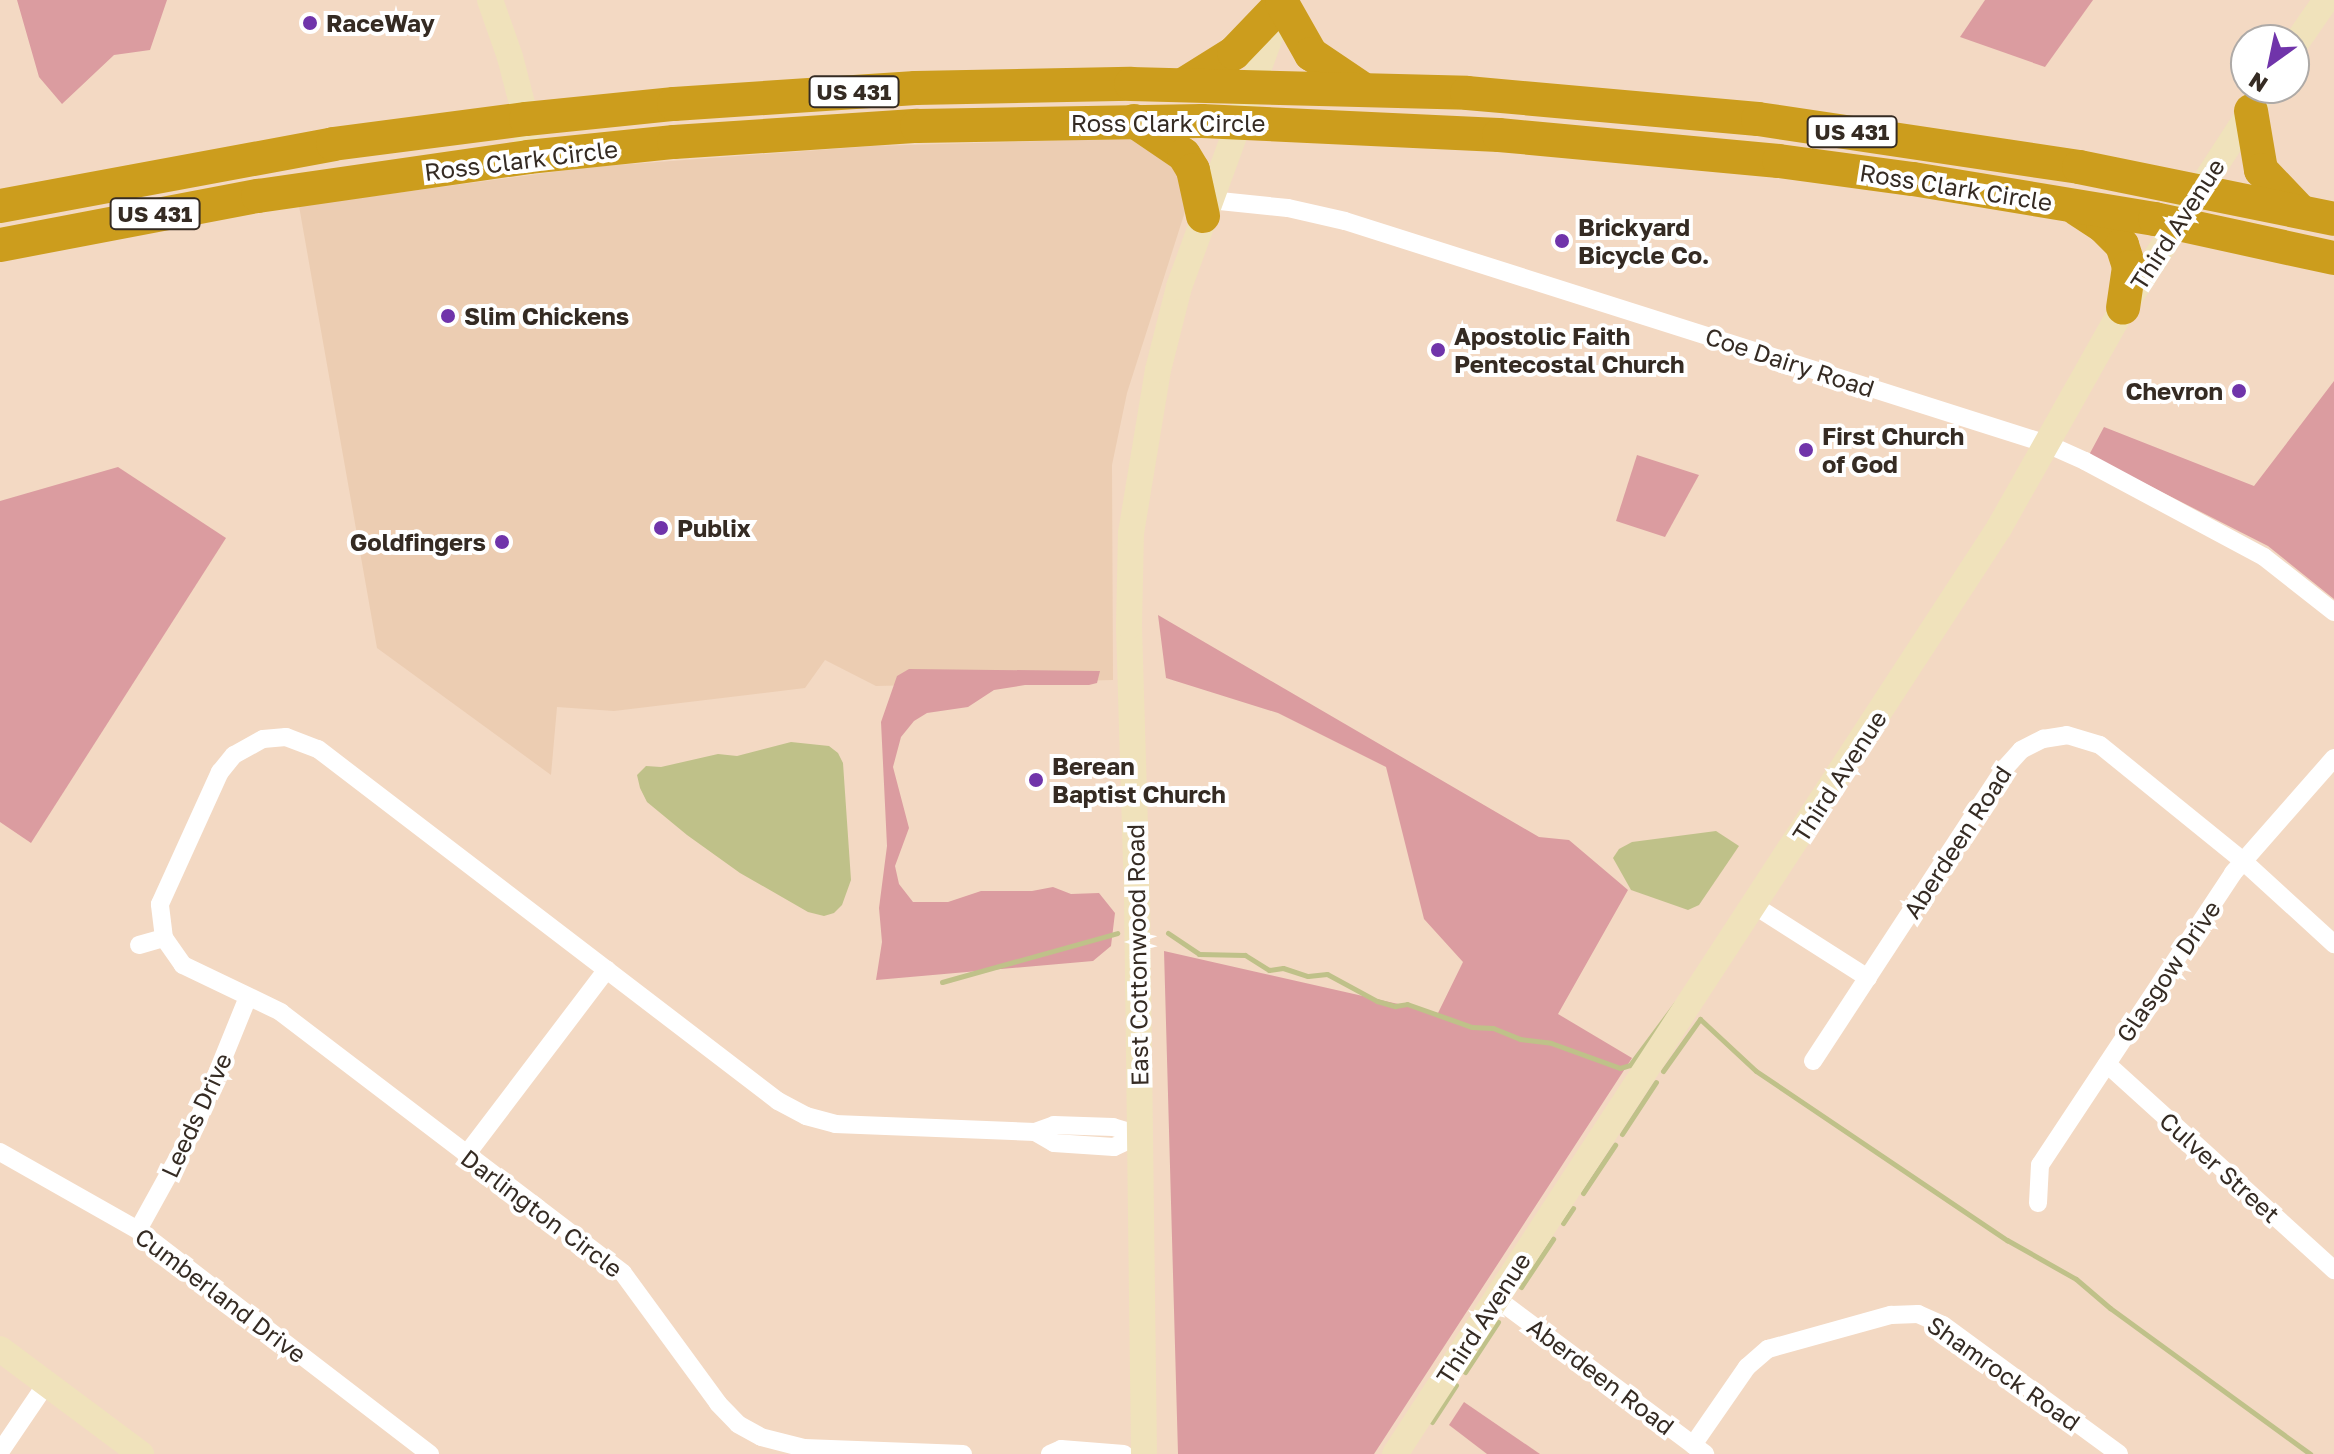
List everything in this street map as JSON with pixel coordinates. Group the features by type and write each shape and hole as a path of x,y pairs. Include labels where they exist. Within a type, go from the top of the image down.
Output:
{"highway":[{"path":"1183,85 1234,53 1283,2 1311,54 1363,89"},
{"name":"Ross Clark Circle","path":"0,206 333,144 526,119 753,98 988,85 1255,85 1467,93 1785,123 1918,140 2198,189 2334,219"},
{"path":"733,138 752,122 753,98"},
{"path":"2258,104 2261,170 2300,211"},
{"name":"Ross Clark Circle","path":"0,245 299,189 528,157 733,138 917,126 1134,121 1241,122 1513,136 1779,161 2175,223 2334,258"},
{"path":"1134,121 1184,155 1193,170 1206,208"},
{"path":"1779,161 1785,123"},
{"path":"41,197 53,233"},
{"path":"2070,205 2103,226 2122,245 2129,267 2123,308"}],"street":[{"path":"490,0 510,57 526,119 528,157"},
{"path":"2309,24 2326,0"},
{"name":"East Cottonwood Road","path":"1144,1454 1129,626 1131,533 1158,370 1179,287 1283,2"},
{"name":"Third Avenue","path":"1395,1454 1999,528 2123,308 2175,223 2255,104"},
{"name":"Coe Dairy Road","path":"1206,208 1288,208 1345,221 2047,444 2085,461 2264,557 2334,612"},
{"path":"139,945 164,938 159,916 163,893 220,772 261,731 318,749 778,1101 806,1116 835,1124 1035,1132 1054,1125 1113,1127 1140,1135"},
{"name":"Aberdeen Road","path":"1813,1061 2005,768 2021,750 2043,739 2067,735 2100,745 2242,860 2334,944"},
{"name":"Glasgow Drive","path":"2038,1203 2040,1165 2242,860 2334,758"},
{"path":"1755,906 1868,978"},
{"name":"Darlington Circle","path":"164,938 183,965 281,1012 623,1273 718,1403 738,1424 761,1437 804,1448 963,1454"},
{"path":"466,1155 607,969"},
{"name":"Leeds Drive","path":"138,1230 196,1125 248,997"},
{"name":"Culver Street","path":"2107,1064 2334,1270"},
{"name":"Cumberland Drive","path":"0,1152 138,1230 430,1454"},
{"name":"Aberdeen Road","path":"1496,1298 1699,1450"},
{"name":"Shamrock Road","path":"1699,1450 1747,1367 1768,1349 1891,1315 1918,1314 1943,1325 2119,1454"},
{"path":"0,1349 141,1454"},
{"path":"0,1452 46,1384"},
{"path":"752,1454 761,1437"},
{"path":"1050,1454 1061,1449 1124,1454"}],"shaded area":[{"path":"17,0 167,0 150,50 114,55 62,104 39,77"},
{"path":"1985,0 2093,0 2045,67 1960,37"},
{"path":"1144,138 1162,149 1190,196 1127,393 1112,465 1113,680 876,686 825,660 805,688 614,711 557,707 551,775 377,648 299,206 591,167 873,146"},
{"path":"2334,381 2334,599 2268,546 2089,455 2104,427 2254,486"},
{"path":"1637,455 1699,475 1665,537 1616,521"},
{"path":"118,467 226,538 31,843 0,822 0,501"},
{"path":"1158,615 1539,837 1569,840 1628,890 1558,1014 1632,1058 1374,1454 1178,1454 1164,951 1438,1013 1463,962 1424,919 1386,767 1278,713 1166,678"},
{"path":"909,669 1100,671 1097,683 1089,685 1025,685 994,690 968,707 927,713 914,721 901,737 893,767 909,828 895,866 899,884 913,902 948,902 981,891 1032,891 1053,887 1071,894 1099,893 1115,913 1111,946 1093,961 876,980 882,942 879,908 887,846 881,722 897,676"},
{"path":"791,742 829,746 838,753 843,763 851,880 842,905 834,913 824,916 808,912 740,873 687,835 647,802 637,775 646,766 661,767 718,754 737,756"},
{"path":"1716,831 1739,846 1699,905 1688,910 1631,890 1613,858 1619,849 1632,842"},
{"path":"1464,1402 1540,1454 1487,1454 1449,1425"}],"waterway":[{"path":"942,982 1117,933"},
{"path":"1168,933 1199,954 1245,955 1269,970 1283,968 1308,976 1327,974 1377,1001 1395,1006 1407,1004 1472,1027 1493,1028 1520,1039 1551,1043 1620,1068 1630,1065 1676,1003"},
{"path":"1663,1071 1700,1019 1756,1071 2007,1240 2076,1279 2110,1308 2310,1454"},
{"path":"1622,1134 1656,1082"},
{"path":"1583,1193 1615,1145"},
{"path":"1563,1223 1573,1208"},
{"path":"1521,1287 1553,1239"},
{"path":"1465,1372 1498,1322"},
{"path":"1432,1422 1456,1385"}],"place":[{"name":"RaceWay","path":"310,23"},
{"name":"Brickyard Bicycle Co.","path":"1562,241"},
{"name":"Slim Chickens","path":"448,316"},
{"name":"Apostolic Faith Pentecostal Church","path":"1438,350"},
{"name":"Chevron","path":"2239,391"},
{"name":"First Church of God","path":"1806,450"},
{"name":"Publix","path":"661,528"},
{"name":"Goldfingers","path":"502,542"},
{"name":"Berean Baptist Church","path":"1036,780"}]}
